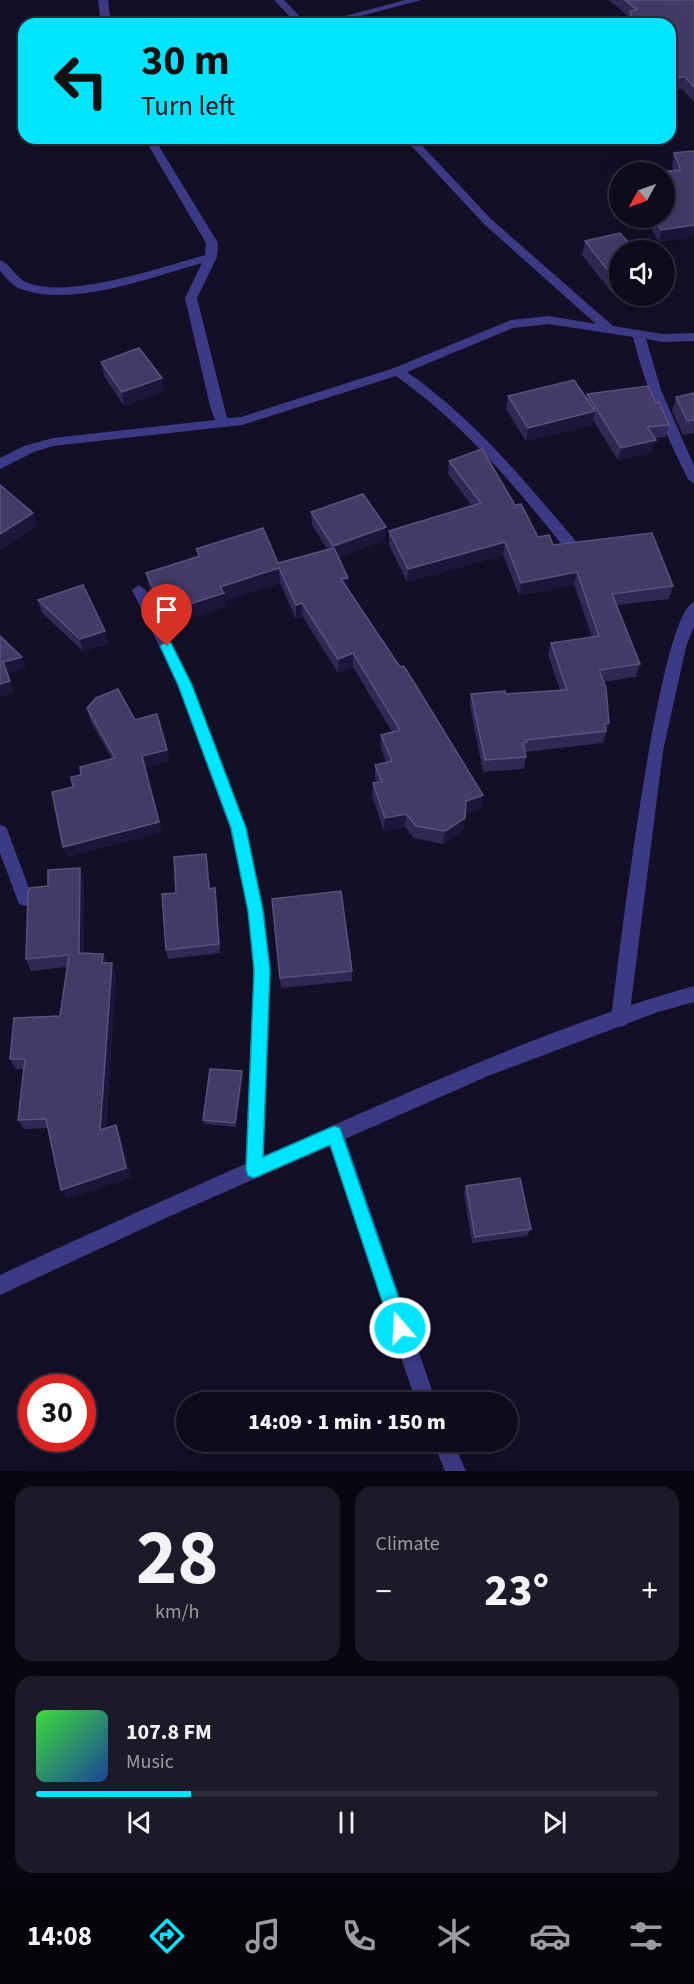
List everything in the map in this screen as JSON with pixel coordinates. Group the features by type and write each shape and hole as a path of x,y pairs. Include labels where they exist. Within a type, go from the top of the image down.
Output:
{"street":[{"path":"103,0 105,18"},
{"path":"279,0 296,18"},
{"path":"341,18 416,0"},
{"path":"153,144 212,243 211,257 196,281 191,298 216,406 224,424"},
{"path":"416,144 488,222 608,328"},
{"path":"0,264 14,280 25,286 44,291 70,290 211,257"},
{"path":"0,465 29,449 53,442 242,421 398,371 487,332 511,324 549,320 662,338 694,337"},
{"path":"638,333 651,383 694,479"},
{"path":"398,371 423,388 498,459 569,543"},
{"path":"139,590 185,685 238,828 256,911 262,970 254,1170"},
{"path":"620,1019 656,752 679,647 694,607"},
{"path":"0,832 25,899"},
{"path":"0,1285 484,1069 658,1004 694,994"},
{"path":"334,1134 423,1392"},
{"path":"447,1452 456,1471"}],"building":[{"path":"625,0 694,0 694,87 685,77 676,77 676,18 632,18 630,11 637,10"},
{"path":"694,151 694,225 675,228 675,170 681,170 674,153"},
{"path":"620,233 626,240 609,240 609,272 585,241"},
{"path":"139,348 162,378 122,392 101,362"},
{"path":"574,380 595,411 528,428 508,396"},
{"path":"648,386 656,403 659,402 669,425 647,427 656,440 621,448 587,394"},
{"path":"694,393 694,420 687,421 676,397"},
{"path":"482,449 515,505 521,504 538,537 549,535 553,545 652,533 673,586 612,594 640,664 599,670 606,688 609,723 604,724 606,731 526,740 527,742 523,743 526,757 485,760 471,694 567,690 551,643 599,636 577,572 521,583 505,542 408,569 389,531 481,503 449,461"},
{"path":"0,485 33,513 0,534"},
{"path":"363,494 386,527 333,546 311,512"},
{"path":"263,528 278,563 334,548 348,578 341,579 400,667 404,666 483,795 466,801 465,818 445,831 416,826 406,814 385,818 373,783 382,782 375,765 392,761 381,735 400,730 353,653 338,659 302,603 296,605 279,568 220,587 224,593 164,612 146,573 200,556 196,549"},
{"path":"83,585 105,631 80,639 38,600"},
{"path":"0,636 22,657 3,662 10,681 0,684"},
{"path":"118,689 135,720 157,714 167,750 142,756 159,822 63,847 52,792 73,787 71,777 81,775 80,767 115,758 87,708 96,698"},
{"path":"206,854 209,889 215,888 219,944 166,950 162,894 176,893 174,857"},
{"path":"80,868 79,953 103,954 102,963 112,963 100,1130 116,1125 126,1168 61,1190 46,1119 18,1120 25,1059 10,1059 14,1018 60,1016 69,955 26,959 28,892 30,888 48,886 48,870"},
{"path":"341,891 352,971 280,978 272,899"},
{"path":"210,1069 242,1071 235,1123 203,1120"},
{"path":"520,1178 531,1229 475,1237 466,1186"}],"route":[{"path":"167,646 185,685 238,828 256,911 262,970 254,1170 334,1134 400,1328"}]}
